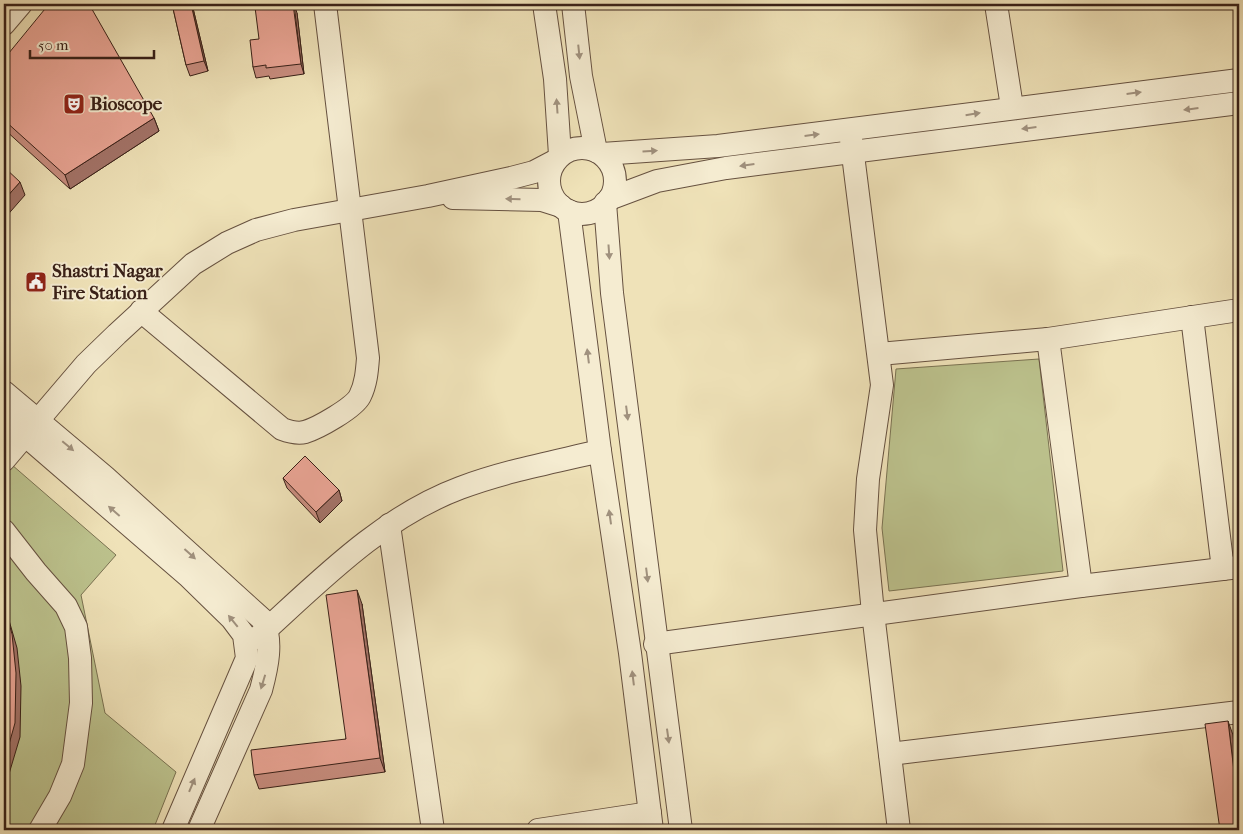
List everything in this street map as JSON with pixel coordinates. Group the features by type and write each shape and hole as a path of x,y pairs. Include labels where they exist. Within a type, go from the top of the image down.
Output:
{"street":[{"path":"4,24 22,4"},
{"path":"141,311 282,429 292,433 305,432 320,424 351,406 359,397 367,377 368,358 326,4"},
{"path":"538,830 651,822 630,653 565,209 550,190 550,170 558,158 555,79 544,4"},
{"path":"574,4 581,76 599,152 608,161 614,177 607,201 612,293 655,644 681,830"},
{"path":"996,4 1012,107"},
{"path":"428,196 474,200 542,200 565,209 586,213 595,211 607,201 657,181 1012,107 1239,80"},
{"path":"4,460 86,364 141,311 193,264 227,243 256,230 294,220 428,196 526,174 579,148 599,152 851,141 1239,103"},
{"path":"851,141 882,385 868,479 865,530 873,614 899,830"},
{"path":"879,354 1048,339 1239,310"},
{"path":"655,644 1080,586 1231,568 1192,317"},
{"path":"1048,339 1080,586"},
{"path":"4,392 32,428 232,619 244,635 247,658 173,830"},
{"path":"4,417 32,428 105,477 263,620 267,629 267,668 261,690 199,830"},
{"path":"246,648 307,591 389,525 459,488 506,474 600,451"},
{"path":"389,525 433,830"},
{"path":"4,530 36,572 66,606 76,627 80,658 81,703 73,764 60,796 40,830"},
{"path":"890,754 1239,712"}],"green space":[{"path":"1039,359 1063,571 889,591 882,528 896,369"},
{"path":"4,458 116,555 81,595 105,713 176,772 153,830 4,830"}],"building":[{"name":"Bioscope","path":"49,4 89,4 154,118 65,175 4,120 4,59"},
{"path":"172,4 191,4 204,61 186,65"},
{"path":"293,4 301,64 266,68 266,65 253,67 250,40 259,39 255,7"},
{"path":"1237,118 1239,118 1239,146"},
{"path":"4,167 20,182 4,200"},
{"path":"305,456 339,490 316,512 283,478"},
{"path":"357,590 380,758 254,775 251,750 346,739 326,595"},
{"path":"4,605 12,634 16,673 15,723 4,762"},
{"path":"1228,721 1239,813 1239,830 1220,830 1205,724"}],"place":[{"name":"Bioscope","path":"74,104"},
{"name":"Shastri Nagar Fire Station","path":"36,282"}]}
